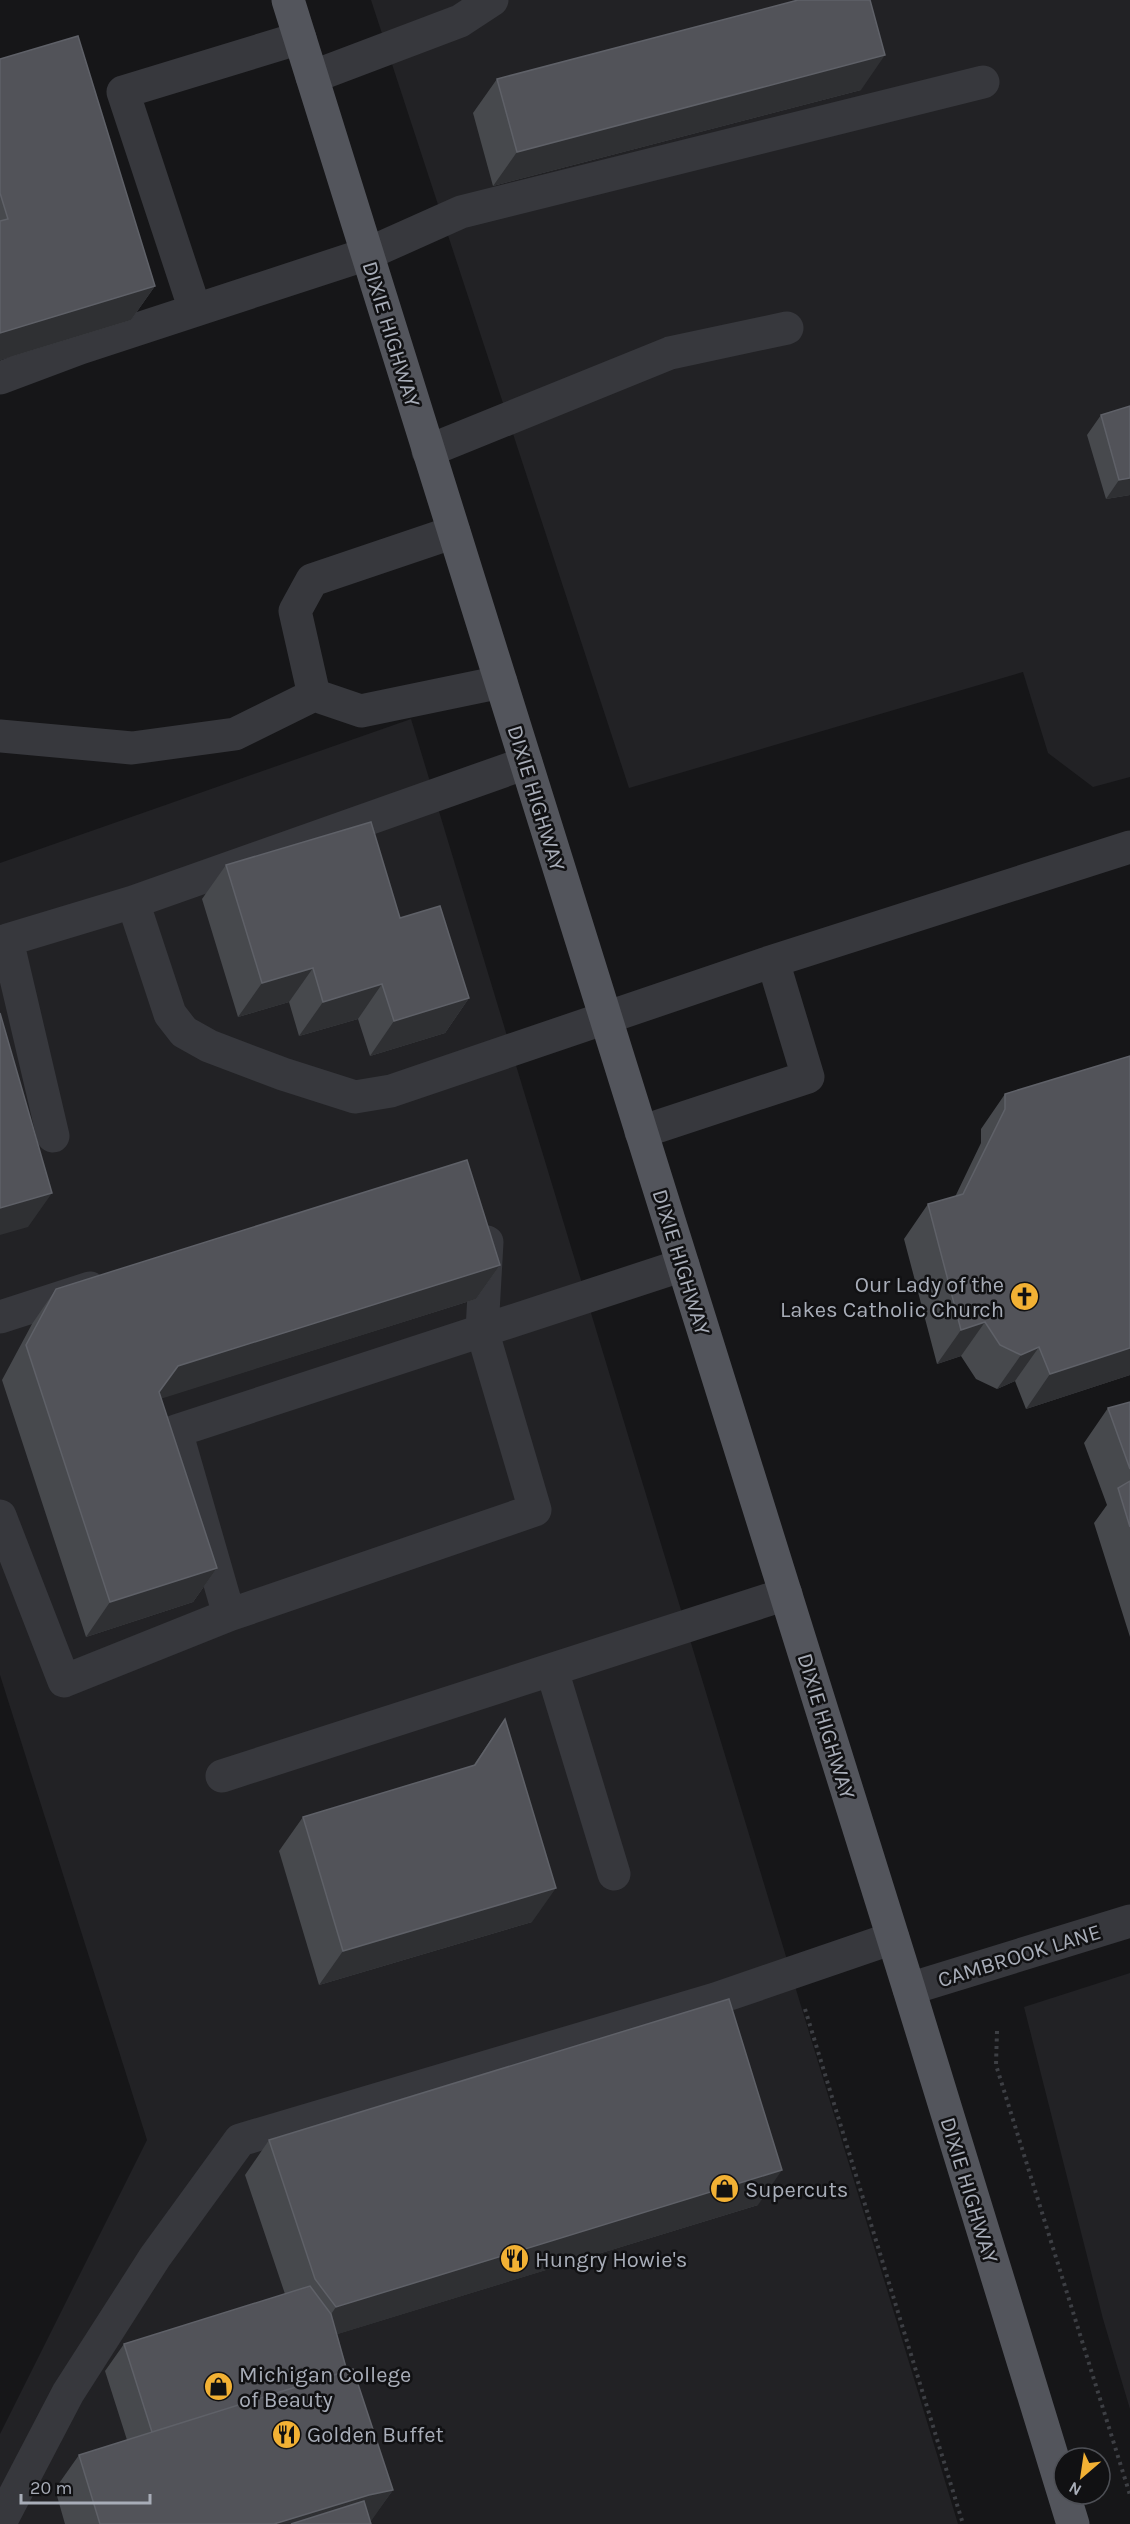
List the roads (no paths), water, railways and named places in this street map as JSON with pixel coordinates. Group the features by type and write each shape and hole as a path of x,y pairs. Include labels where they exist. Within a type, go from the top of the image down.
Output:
{"main road":[{"name":"DIXIE HIGHWAY","path":"288,0 909,1989 1073,2524"}],"street":[{"path":"312,77 460,21 492,0"},
{"path":"195,310 123,92 300,38"},
{"path":"0,378 80,348 367,254 461,212 983,82"},
{"path":"428,451 670,353 787,328"},
{"path":"314,695 295,610 312,580 454,532"},
{"path":"0,736 132,748 143,747 235,734 314,695 361,711 501,682"},
{"path":"53,1136 7,940 134,902 526,763"},
{"path":"134,902 170,1014 184,1032 209,1046 283,1074 356,1097 391,1090 606,1020 773,961 1130,847"},
{"path":"641,1132 808,1077 773,961"},
{"path":"0,1516 64,1681 229,1615 535,1510 482,1330 488,1234 477,1217"},
{"path":"229,1615 176,1431 683,1265"},
{"path":"0,1317 123,1277"},
{"path":"222,1776 786,1594"},
{"path":"552,1670 614,1874"},
{"name":"CAMBROOK LANE","path":"909,1989 1130,1922"},
{"path":"0,2523 68,2393 155,2257 240,2140 715,1999 893,1938"}],"place":[{"name":"Our Lady of the Lakes Catholic Church","path":"1025,1297"},
{"name":"Supercuts","path":"724,2189"},
{"name":"Hungry Howie's","path":"514,2259"},
{"name":"Michigan College of Beauty","path":"218,2387"},
{"name":"Golden Buffet","path":"286,2434"}]}
